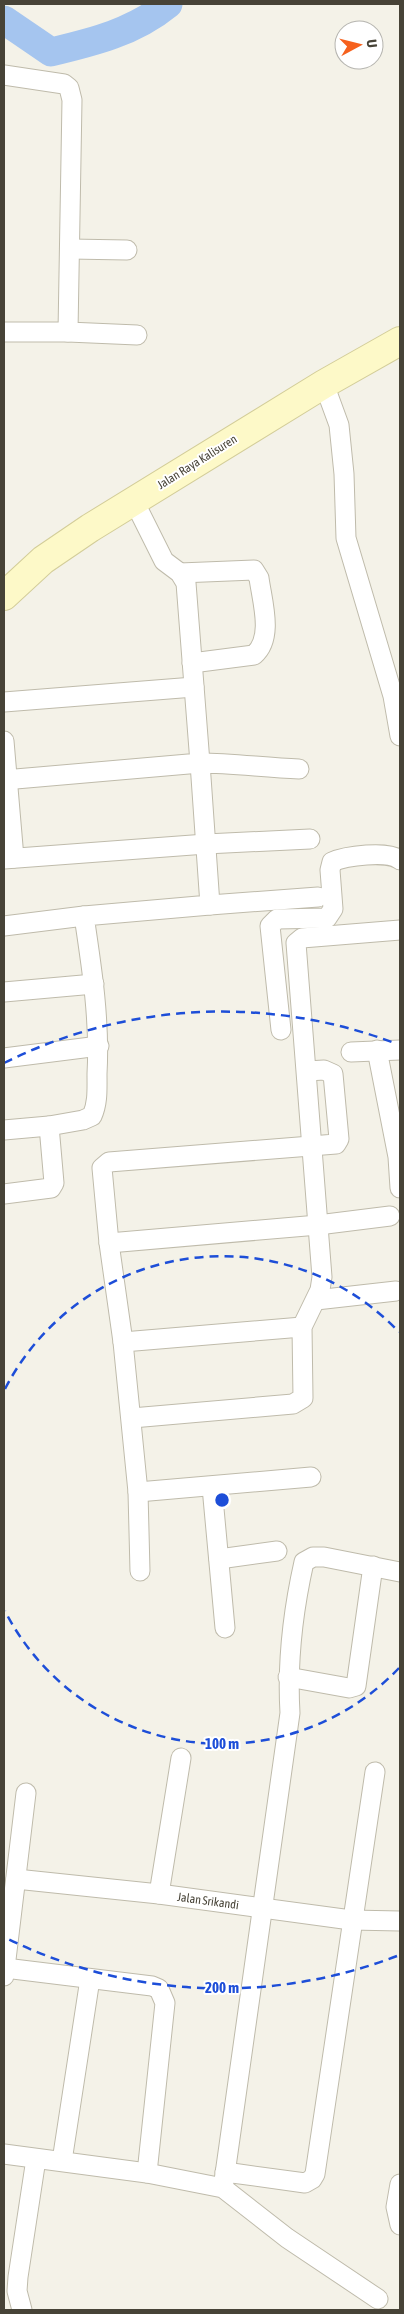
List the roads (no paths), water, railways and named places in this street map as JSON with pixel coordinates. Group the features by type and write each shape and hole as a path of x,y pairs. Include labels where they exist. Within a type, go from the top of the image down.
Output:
{"main road":[{"name":"Jalan Raya Kalisuren","path":"4,596 43,560 134,501 324,384 400,341"}],"street":[{"path":"4,75 64,84 69,88 72,100 68,332"},
{"path":"70,249 126,250"},
{"path":"4,332 138,335"},
{"path":"324,384 339,425 344,474 346,538 397,695 400,736"},
{"path":"134,501 164,561 180,573 186,583 210,905"},
{"path":"180,573 243,569 254,570 259,578 266,636 262,648 254,655 192,663"},
{"path":"4,702 194,687"},
{"path":"4,741 9,858 206,844 310,839"},
{"path":"5,780 226,763 246,767 299,769"},
{"path":"281,1030 270,926 277,919 327,918 331,915 333,909 330,870 332,862 340,858 382,854 396,856 400,860"},
{"path":"4,926 84,916 318,897"},
{"path":"4,1130 49,1126 83,1120 92,1116 96,1107 99,1046 94,984 84,916"},
{"path":"132,1418 300,1402 304,1394 302,1327 316,1300 322,1277 314,1147 296,943 302,938 400,930"},
{"path":"4,992 94,984"},
{"path":"4,1058 99,1046"},
{"path":"377,1050 398,1157 400,1188"},
{"path":"351,1052 400,1050"},
{"path":"140,1571 138,1492 132,1418 109,1243 102,1168 109,1162 336,1144 338,1142 332,1074 328,1070 306,1071"},
{"path":"4,1194 51,1188 54,1183 49,1126"},
{"path":"109,1243 318,1226 390,1216"},
{"path":"316,1300 396,1291"},
{"path":"123,1342 302,1327"},
{"path":"138,1492 311,1477"},
{"path":"212,1487 225,1628"},
{"path":"219,1559 276,1552"},
{"path":"224,2180 285,1752 290,1713 288,1677 298,1590 304,1562 314,1557 324,1557 400,1572"},
{"path":"288,1677 349,1688 356,1686 373,1566"},
{"path":"159,1894 181,1758"},
{"path":"4,2154 147,2173 224,2180 305,2183 312,2178 317,2164 351,1920 375,1772"},
{"path":"26,1793 4,1972 90,1979 152,1986 159,1989 165,2003 147,2173"},
{"name":"Jalan Srikandi","path":"16,1879 159,1894 351,1920 400,1921"},
{"path":"62,2161 90,1979"},
{"path":"22,2310 17,2291 18,2277 36,2159"},
{"path":"224,2180 287,2238 378,2299"},
{"path":"400,2184 396,2207 400,2225"}],"waterway":[{"path":"4,20 51,52 98,40 127,29 155,14 168,4"}]}
